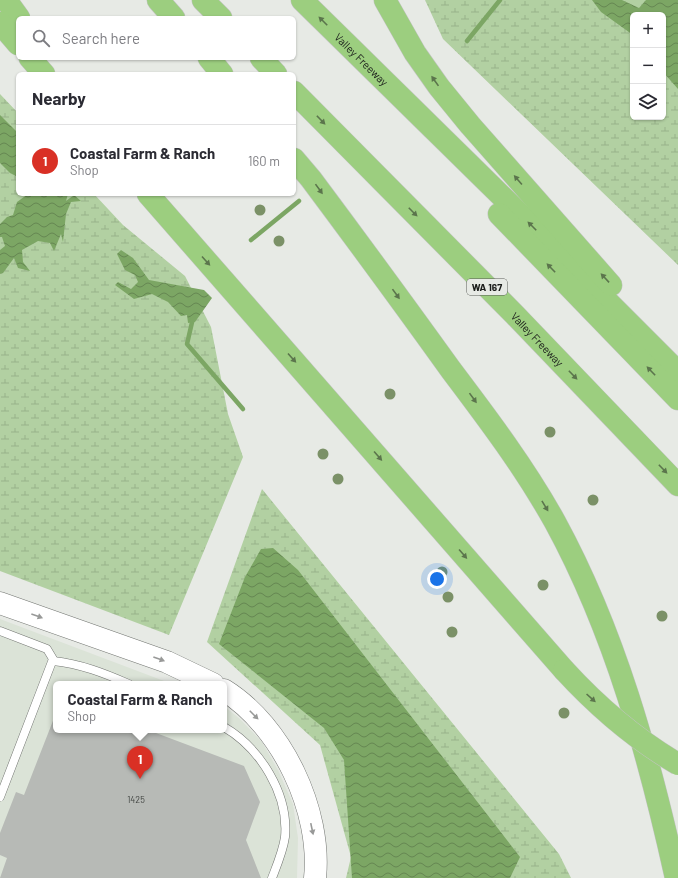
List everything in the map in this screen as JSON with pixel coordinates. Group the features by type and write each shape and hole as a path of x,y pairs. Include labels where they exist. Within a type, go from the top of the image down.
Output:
{"highway":[{"path":"6,0 18,16"},
{"path":"158,0 172,16"},
{"path":"203,0 219,16"},
{"name":"Valley Freeway","path":"302,0 678,372"},
{"path":"385,0 415,53 439,87 580,250 678,358"},
{"path":"0,23 16,42"},
{"path":"32,60 42,72"},
{"path":"50,60 60,72"},
{"path":"211,60 220,72"},
{"path":"263,60 274,72"},
{"name":"Valley Freeway","path":"296,94 515,315 678,485"},
{"path":"410,108 431,144 678,400"},
{"path":"296,161 311,179 520,464 555,522 585,581 614,656 643,750 676,878"},
{"path":"150,196 585,693 625,729 678,764"},
{"path":"153,196 180,232"}],"main road":[{"path":"0,603 167,662 207,681"},
{"path":"227,692 239,701 262,723 294,772 303,795 314,838 315,878"}],"lane":[{"path":"0,631 47,649 53,656 53,661 0,797"},
{"path":"53,661 73,663 99,671 122,681"},
{"path":"227,729 235,733 248,745 263,763 282,802 285,821 285,838 280,859 272,878"}],"shaded area":[{"path":"0,619 164,681 53,681 53,733 227,733 227,708 240,719 262,742 278,770 293,804 298,838 297,878 0,878"}],"green space":[{"path":"425,0 678,0 678,265 443,39"},
{"path":"0,94 16,111 16,196 96,196 123,225 185,276 211,327 228,414 243,457 169,635 0,571"},
{"path":"262,489 559,854 571,878 346,878 351,857 320,745 207,642"}],"water":[{"path":"592,0 622,0 639,8 646,0 678,0 678,89 666,75 666,12 630,12 630,33 601,12"},
{"path":"0,115 16,131 16,176 10,173 0,163"},
{"path":"25,196 67,196 66,201 75,196 81,201 71,202 66,214 63,242 61,234 54,251 50,243 38,241 22,250 23,262 30,271 18,268 14,258 3,273 0,274 0,250 5,246 2,237 0,237 0,224 7,217 13,215 17,202"},
{"path":"121,250 133,258 149,280 204,290 212,298 195,322 188,323 187,315 181,316 168,302 152,294 134,299 115,285 118,282 131,289 138,282 135,275 125,270 117,254"},
{"path":"273,548 298,570 520,857 510,878 352,878 344,760 324,728 219,644 245,577 261,549"}],"building":[{"path":"53,721 53,733 156,733 244,766 260,802 246,840 261,878 0,878 7,858 0,855 0,833 16,792 24,795"}],"waterway":[{"path":"467,41 500,0"},
{"path":"251,240 299,201"},
{"path":"193,318 187,344 243,409"}],"place":[{"name":"Coastal Farm & Ranch","path":"140,779"}]}
